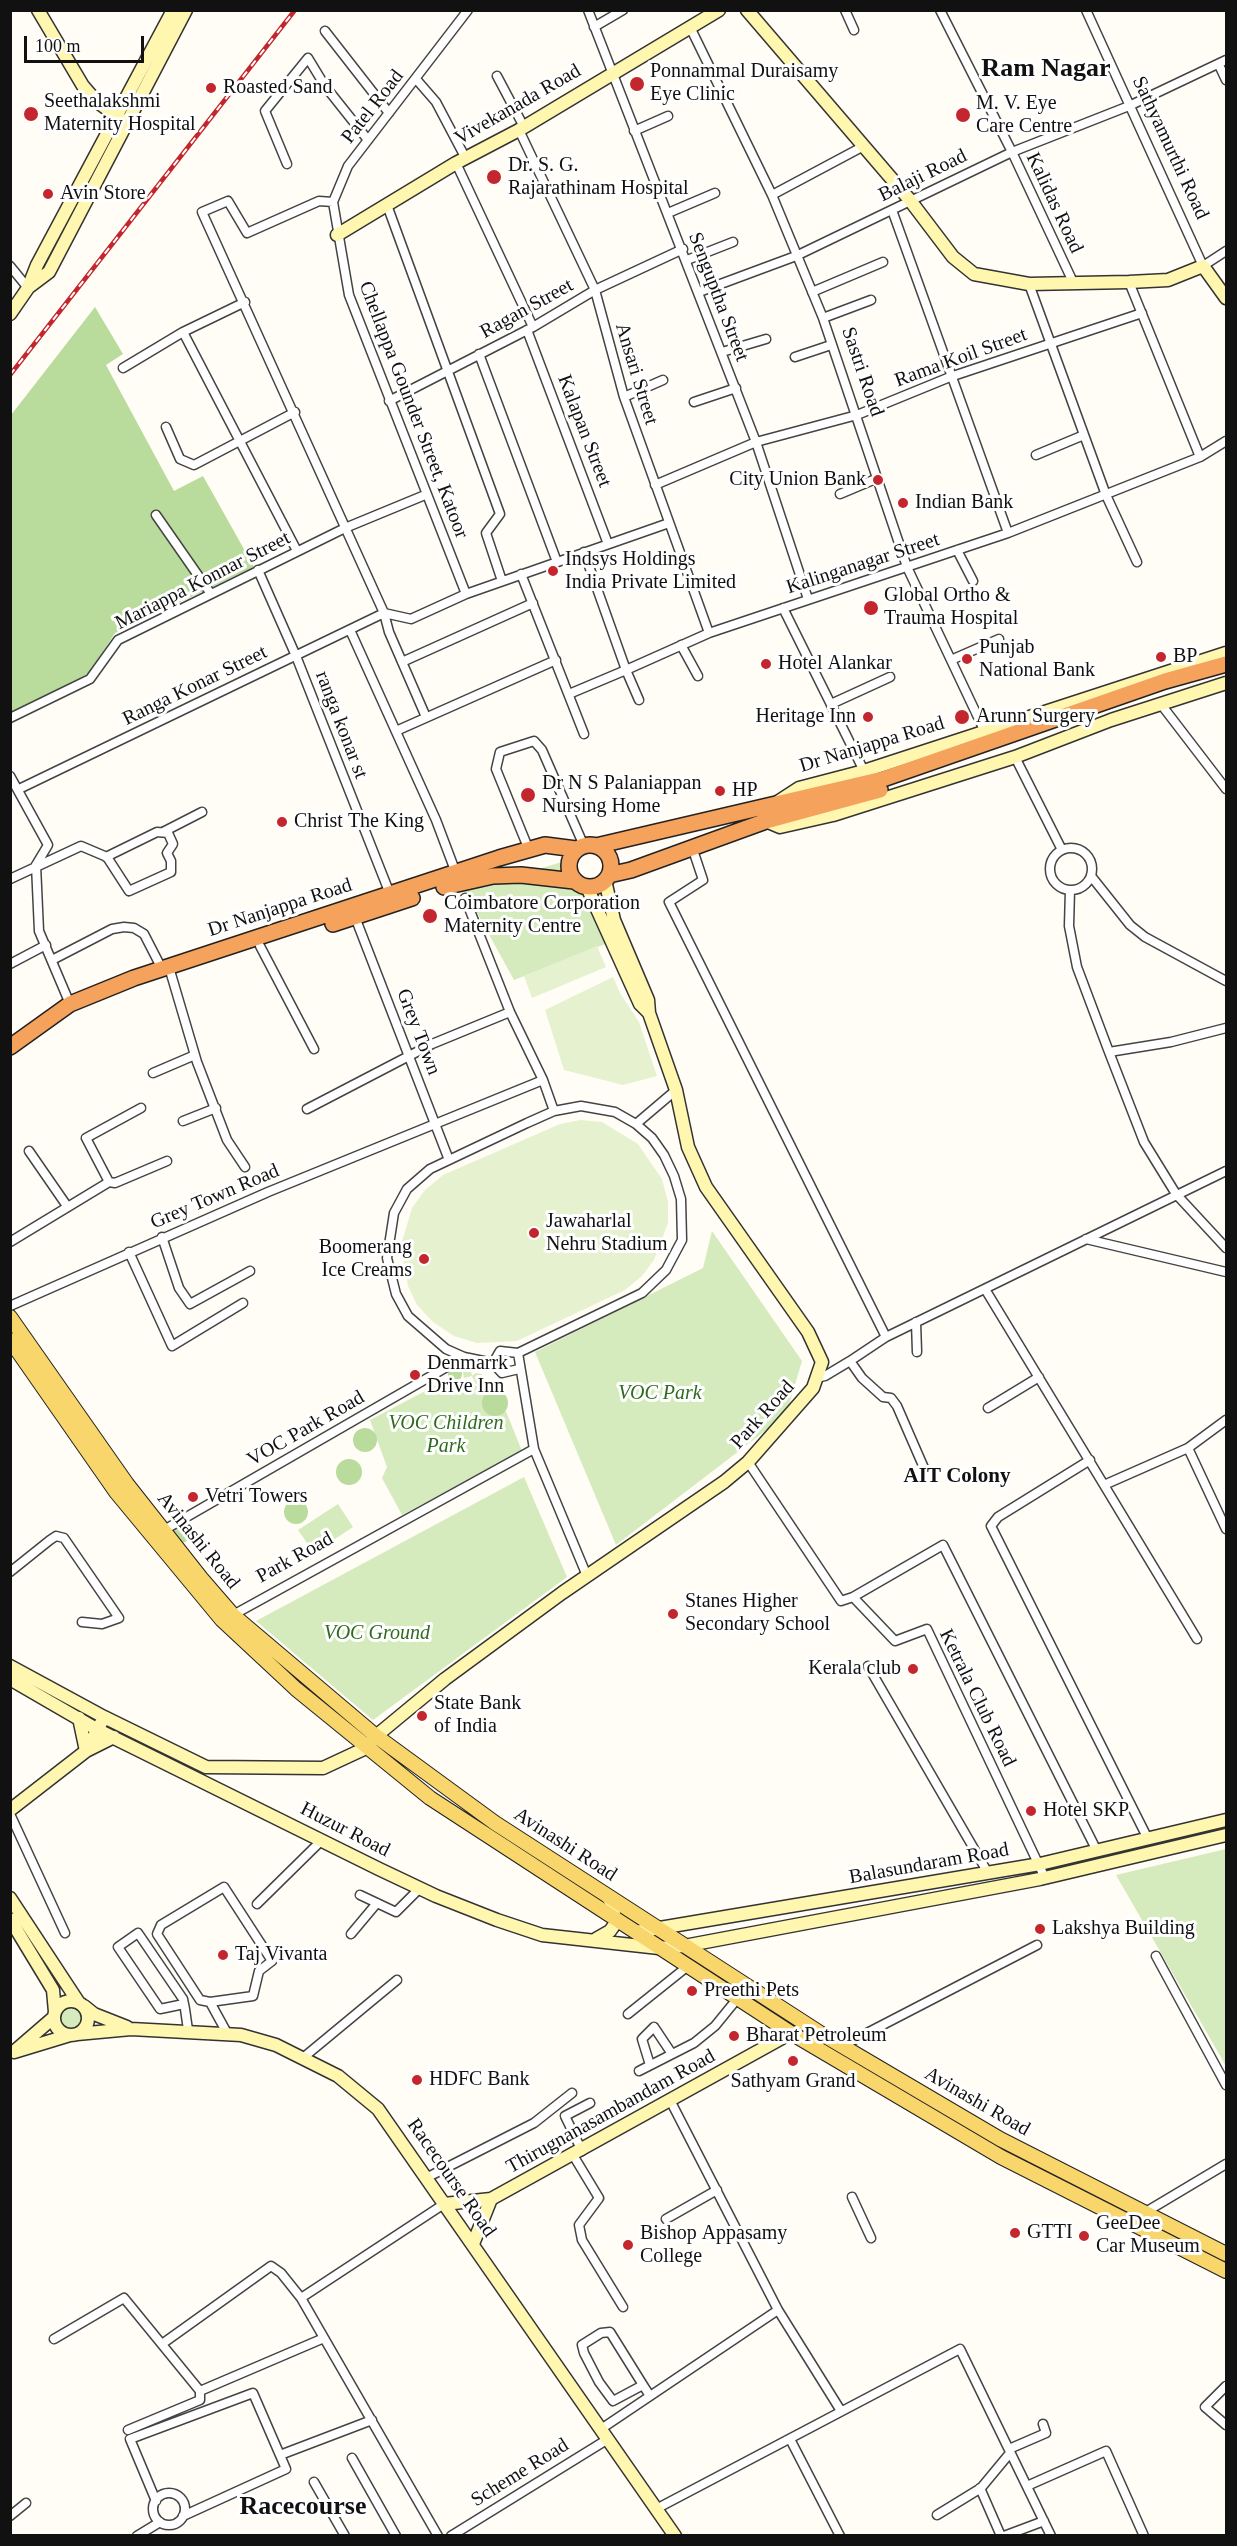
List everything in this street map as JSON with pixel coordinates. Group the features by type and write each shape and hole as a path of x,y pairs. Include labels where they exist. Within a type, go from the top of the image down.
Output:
{"highway":[{"path":"607,877 611,868 607,854 586,847 569,861 568,868 580,884 594,887 607,877 766,821 808,803 1165,681 1227,664"},
{"path":"779,801 808,803 883,789 1083,718 1227,673"},
{"name":"Dr Nanjappa Road","path":"10,1058 76,1011 167,972 355,916 432,886 456,873 546,845 586,847 779,801"},
{"name":"Dr Nanjappa Road","path":"10,1047 70,1004 390,894 493,876 521,875 580,884"}],"main road":[{"path":"38,10 83,86 96,101 122,120"},
{"path":"122,120 173,10"},
{"path":"10,314 28,288 36,265 186,10"},
{"name":"Vivekanada Road","path":"338,235 460,160 521,128 691,29 719,10"},
{"path":"747,10 862,147 909,199 953,256 974,274 1029,284 1129,282 1168,280 1203,266"},
{"name":"Sathyamurthi Road","path":"1203,266 1227,298"},
{"name":"Dr Nanjappa Road","path":"779,801 799,788 864,771 1227,653"},
{"path":"766,821 780,827 833,815 1015,757 1160,703 1227,683"},
{"name":"Park Road","path":"366,1748 376,1736 446,1679 588,1576 724,1482 748,1462 784,1424 813,1388 822,1362 808,1332 706,1187 688,1147 676,1090 649,1012 648,1000 614,920 607,877"},
{"path":"580,884 640,1004 649,1012"},
{"name":"Avinashi Road","path":"10,1317 118,1483"},
{"name":"Avinashi Road","path":"10,1340 222,1620 296,1689 366,1748 466,1822 791,2033 1000,2157 1227,2271"},
{"name":"Avinashi Road","path":"141,1512 164,1530 233,1615 376,1736 495,1823 842,2046 1000,2139 1227,2254"},
{"path":"10,1666 104,1717 202,1765 323,1768 366,1748"},
{"name":"Huzur Road","path":"10,1679 98,1730 420,1888 497,1920 542,1935 596,1939 660,1948 684,1946"},
{"path":"86,1751 104,1717"},
{"path":"79,1718 86,1751"},
{"path":"10,1812 86,1751 114,1737"},
{"path":"197,1777 202,1765"},
{"name":"Balasundaram Road","path":"636,1932 988,1874 1227,1820"},
{"path":"1177,1832 1180,1846"},
{"name":"Balasundaram Road","path":"684,1946 1045,1878 1227,1835"},
{"path":"596,1939 610,1931 615,1918 614,1905 607,1896"},
{"path":"10,1898 81,2004 88,2020 85,2029 74,2035 60,2031 54,2015 53,1990 10,1919"},
{"path":"12,2053 54,2015 64,2002 81,2004 102,2018 131,2029"},
{"name":"Racecourse Road","path":"12,2053 74,2035 131,2029 227,2033 276,2045 336,2074 378,2109 675,2535"},
{"name":"Thirugnanasambandam Road","path":"491,2199 672,2102 791,2033"},
{"path":"444,2204 491,2199 473,2244"}],"street":[{"name":"Senguptha Street","path":"588,10 611,74 683,249 736,388 807,599"},
{"path":"594,27 623,10"},
{"path":"845,10 854,30"},
{"name":"Kalidas Road","path":"940,10 1012,152 1073,282"},
{"name":"Sathyamurthi Road","path":"1086,10 1203,266"},
{"name":"Patel Road","path":"333,202 348,166 466,11"},
{"name":"Sastri Road","path":"691,29 772,195 823,318 907,567 985,732"},
{"path":"325,31 389,113"},
{"path":"287,164 265,111 308,58 325,86 368,140"},
{"path":"1223,62 1227,80"},
{"name":"Balaji Road","path":"699,292 796,256 892,210 909,199 1012,152 1129,106 1223,62"},
{"name":"Ansari Street","path":"497,75 595,290 624,398 709,633"},
{"path":"416,79 435,102 530,328"},
{"path":"634,131 668,116"},
{"path":"772,195 862,147"},
{"path":"668,213 715,193"},
{"path":"338,235 333,202 319,201 247,233 228,201 202,212 295,412 319,473 384,613 426,717"},
{"path":"387,205 500,514 486,534 502,581"},
{"path":"892,210 950,377 1008,533"},
{"name":"Chellappa Gounder Street, Katoor","path":"338,235 349,295 425,495 466,594"},
{"path":"687,260 733,242"},
{"name":"Ragan Street","path":"390,401 530,328 595,290 683,249"},
{"path":"1203,266 1227,251"},
{"path":"812,292 883,262"},
{"path":"10,266 28,288"},
{"path":"1129,282 1200,457"},
{"path":"1029,284 1106,495 1137,562"},
{"path":"823,318 871,300"},
{"path":"123,368 183,332 245,302"},
{"name":"Rama Koil Street","path":"655,485 756,442 857,415 950,377 1142,313"},
{"name":"Kalapan Street","path":"530,328 608,544"},
{"path":"183,332 297,551"},
{"path":"722,352 766,339"},
{"path":"795,357 831,345"},
{"path":"479,354 557,562"},
{"path":"624,398 663,381"},
{"path":"694,402 736,388"},
{"path":"166,427 180,459 194,465 295,412"},
{"path":"1036,455 1084,435"},
{"name":"Kalinganagar Street","path":"626,670 709,633 1008,533 1200,457 1227,441"},
{"path":"840,494 878,478"},
{"name":"Mariappa Konnar Street","path":"10,718 90,679 118,640 345,528 425,495"},
{"path":"156,515 211,594"},
{"path":"384,613 411,619 466,594 669,523"},
{"path":"957,550 973,581"},
{"path":"584,552 639,700"},
{"name":"ranga konar st","path":"258,570 296,656 390,894"},
{"path":"521,574 570,694 584,735"},
{"path":"402,662 533,603"},
{"path":"783,608 864,771"},
{"name":"Ranga Konar Street","path":"19,789 384,613"},
{"path":"350,630 436,820 456,873"},
{"path":"951,660 999,639"},
{"path":"681,645 698,676"},
{"path":"396,732 556,660"},
{"path":"570,694 626,670"},
{"path":"831,704 890,678"},
{"path":"1160,703 1227,789"},
{"path":"529,850 496,769 500,752 534,741 542,750 586,847"},
{"path":"1015,757 1062,850"},
{"path":"10,776 48,846 36,865 39,931 70,1004"},
{"path":"163,832 202,812"},
{"path":"10,879 81,846 106,856 129,891 171,872 171,861 167,853 174,844 168,833 158,832 106,856"},
{"path":"692,847 703,880 669,902 886,1337"},
{"path":"1091,876 1083,886 1070,890 1057,884 1051,873 1053,859 1062,850 1069,848 1082,851 1091,862 1091,876 1130,925 1145,937 1227,981"},
{"path":"1070,890 1069,926 1077,967 1090,1007 1144,1142 1176,1194 1227,1248"},
{"path":"465,898 510,1012 543,1080 554,1111"},
{"name":"Grey Town","path":"355,916 449,1160"},
{"path":"52,960 112,929 134,928 144,934 167,972 227,1140 245,1167"},
{"path":"10,964 46,945"},
{"path":"260,946 314,1049"},
{"path":"307,1109 409,1058 432,1044 510,1012"},
{"path":"1109,1052 1171,1042 1227,1028"},
{"path":"153,1073 195,1055"},
{"name":"Grey Town Road","path":"10,1306 268,1192 543,1080"},
{"path":"636,1124 676,1090"},
{"path":"493,1363 500,1351 518,1353 642,1293 666,1270 675,1256 682,1240 683,1220 675,1176 652,1138 636,1124 615,1112 581,1106 554,1111 430,1169 407,1189 394,1213 387,1258 396,1294 408,1316 446,1349 464,1357 493,1363 502,1373 519,1369"},
{"path":"109,1182 86,1138 141,1108"},
{"path":"183,1120 216,1108"},
{"path":"29,1151 67,1206"},
{"path":"10,1242 109,1182 121,1181 167,1161"},
{"path":"816,1378 825,1376 886,1337 1227,1171"},
{"path":"162,1237 179,1288 190,1304 250,1271"},
{"path":"1086,1239 1227,1272"},
{"path":"129,1252 172,1346 243,1304"},
{"path":"985,1289 1197,1639"},
{"path":"916,1322 917,1352"},
{"path":"518,1353 534,1449 588,1576"},
{"name":"VOC Park Road","path":"164,1530 464,1357"},
{"path":"850,1361 869,1384 883,1397 891,1398 897,1406 924,1468"},
{"path":"988,1408 1039,1377"},
{"path":"1104,1485 1188,1448 1227,1420"},
{"path":"1188,1448 1227,1529"},
{"name":"Park Road","path":"233,1615 534,1449"},
{"path":"1090,1460 998,1517 990,1526 1148,1839"},
{"name":"Ketrala Club Road","path":"748,1462 841,1601 853,1597 895,1641 927,1629 1040,1864"},
{"path":"10,1572 56,1536 64,1538 119,1618 102,1624 82,1622"},
{"path":"853,1597 943,1545 1097,1851"},
{"path":"867,1666 988,1874"},
{"path":"10,1812 65,1934"},
{"path":"257,1904 322,1840"},
{"path":"1040,1864 1045,1878"},
{"path":"210,2002 253,1996 259,1971 272,1961 224,1887 161,1924 157,1934 200,2000 210,2002 227,2033"},
{"path":"360,1895 396,1912 420,1888"},
{"path":"351,1934 377,1903"},
{"path":"184,2004 172,2004 160,2009 118,1947 138,1933 184,2004 188,2031"},
{"path":"842,2046 1037,1945"},
{"path":"1156,1956 1227,2085"},
{"path":"628,2014 688,1966"},
{"path":"304,2057 397,1980"},
{"path":"639,2071 694,2043 715,2025 737,1999"},
{"path":"650,2065 642,2039 654,2027 672,2054"},
{"path":"426,2178 534,2123 572,2093"},
{"path":"672,2102 778,2310 842,2411"},
{"path":"590,2103 565,2116 577,2153 599,2198 579,2225 582,2240 623,2307"},
{"path":"1144,2213 1227,2164"},
{"path":"666,2219 717,2190"},
{"path":"852,2197 871,2238"},
{"path":"301,2298 444,2204"},
{"path":"162,2344 271,2266 281,2273 301,2298 438,2535"},
{"path":"54,2338 124,2298 200,2391 200,2400 128,2430"},
{"name":"Scheme Road","path":"451,2535 604,2434 650,2396 778,2310"},
{"path":"643,2385 613,2401 599,2382 582,2345 601,2333 610,2332 650,2396"},
{"path":"200,2391 324,2338"},
{"path":"656,2509 960,2349 1051,2535"},
{"path":"1227,2386 1205,2407 1227,2426"},
{"path":"253,2393 280,2455 286,2469 183,2516 173,2525 160,2522 153,2512 156,2501 130,2439 253,2393"},
{"path":"280,2455 372,2420"},
{"path":"937,2515 980,2488 1010,2451 1046,2433 1043,2424"},
{"path":"790,2439 840,2535"},
{"path":"1027,2486 1106,2451 1144,2535"},
{"path":"352,2458 396,2535"},
{"path":"314,2482 345,2535"},
{"path":"980,2488 1002,2535 1044,2521"},
{"path":"156,2501 168,2494 178,2497 184,2505 183,2516"},
{"path":"10,2516 26,2503"},
{"path":"137,2535 160,2522"}],"green space":[{"path":"95,307 123,354 106,365 174,491 203,476 254,567 115,633 89,673 11,714 11,415"},
{"path":"565,861 576,874 608,943 514,980 465,891"},
{"path":"597,946 606,967 532,998 524,976"},
{"path":"613,977 620,993 639,1022 657,1076 623,1085 564,1070 545,1010"},
{"name":"Jawaharlal Nehru Stadium","path":"581,1120 602,1122 638,1144 662,1179 668,1202 668,1223 654,1260 642,1276 625,1290 517,1341 477,1343 454,1336 433,1322 417,1305 408,1286 401,1245 412,1208 425,1190 443,1175 560,1124"},
{"name":"VOC Park","path":"712,1231 802,1361 786,1415 616,1545 535,1352 703,1268"},
{"path":"455,1367 460,1369 462,1374 460,1379 455,1381 450,1379 448,1374 450,1369"},
{"path":"471,1371 472,1376 464,1378 463,1372"},
{"path":"476,1373 482,1374 482,1382 476,1384 472,1376"},
{"name":"VOC Children Park","path":"454,1376 484,1390 485,1383 492,1384 490,1391 486,1392 505,1409 522,1451 402,1515 382,1478 387,1467 370,1420"},
{"path":"495,1390 504,1394 508,1403 504,1412 495,1416 486,1412 482,1403 486,1394"},
{"path":"365,1428 374,1431 377,1440 374,1449 365,1452 356,1449 353,1440 356,1431"},
{"path":"349,1459 358,1463 362,1472 358,1481 349,1485 340,1481 336,1472 340,1463"},
{"name":"VOC Ground","path":"524,1477 567,1577 373,1720 256,1621"},
{"path":"296,1500 304,1504 308,1512 304,1520 296,1524 288,1520 284,1512 288,1504"},
{"path":"338,1504 353,1527 314,1553 298,1530"},
{"path":"181,1525 187,1528 190,1534 187,1540 181,1543 175,1540 172,1534 175,1528"},
{"path":"1226,1849 1226,2066 1116,1875"},
{"path":"71,2004 81,2008 85,2018 81,2028 71,2032 61,2028 57,2018 61,2008"}],"railway":[{"path":"10,375 295,10"}],"place":[{"name":"Ponnammal Duraisamy Eye Clinic","path":"637,84"},
{"name":"Roasted Sand","path":"211,88"},
{"name":"Seethalakshmi Maternity Hospital","path":"31,114"},
{"name":"M. V. Eye Care Centre","path":"963,115"},
{"name":"Dr. S. G. Rajarathinam Hospital","path":"494,177"},
{"name":"Avin Store","path":"48,194"},
{"name":"City Union Bank","path":"878,480"},
{"name":"Indian Bank","path":"903,503"},
{"name":"Indsys Holdings India Private Limited","path":"553,571"},
{"name":"Global Ortho & Trauma Hospital","path":"871,608"},
{"name":"BP","path":"1161,657"},
{"name":"Punjab National Bank","path":"967,659"},
{"name":"Hotel Alankar","path":"766,664"},
{"name":"Heritage Inn","path":"868,717"},
{"name":"Arunn Surgery","path":"962,717"},
{"name":"HP","path":"720,791"},
{"name":"Dr N S Palaniappan Nursing Home","path":"528,795"},
{"name":"Christ The King","path":"282,822"},
{"name":"Coimbatore Corporation Maternity Centre","path":"430,916"},
{"name":"Jawaharlal Nehru Stadium","path":"534,1233"},
{"name":"Boomerang Ice Creams","path":"424,1259"},
{"name":"Denmarrk Drive Inn","path":"415,1375"},
{"name":"Vetri Towers","path":"193,1497"},
{"name":"Stanes Higher Secondary School","path":"673,1614"},
{"name":"Kerala club","path":"913,1669"},
{"name":"State Bank of India","path":"422,1716"},
{"name":"Hotel SKP","path":"1031,1811"},
{"name":"Lakshya Building","path":"1040,1929"},
{"name":"Taj Vivanta","path":"223,1955"},
{"name":"Preethi Pets","path":"692,1991"},
{"name":"Bharat Petroleum","path":"734,2036"},
{"name":"Sathyam Grand","path":"793,2061"},
{"name":"HDFC Bank","path":"417,2080"},
{"name":"GTTI","path":"1015,2233"},
{"name":"GeeDee Car Museum","path":"1084,2236"},
{"name":"Bishop Appasamy College","path":"628,2245"}],"district":[{"name":"Ram Nagar","path":"1046,69"},
{"name":"AIT Colony","path":"957,1477"},
{"name":"Racecourse","path":"303,2507"}]}
